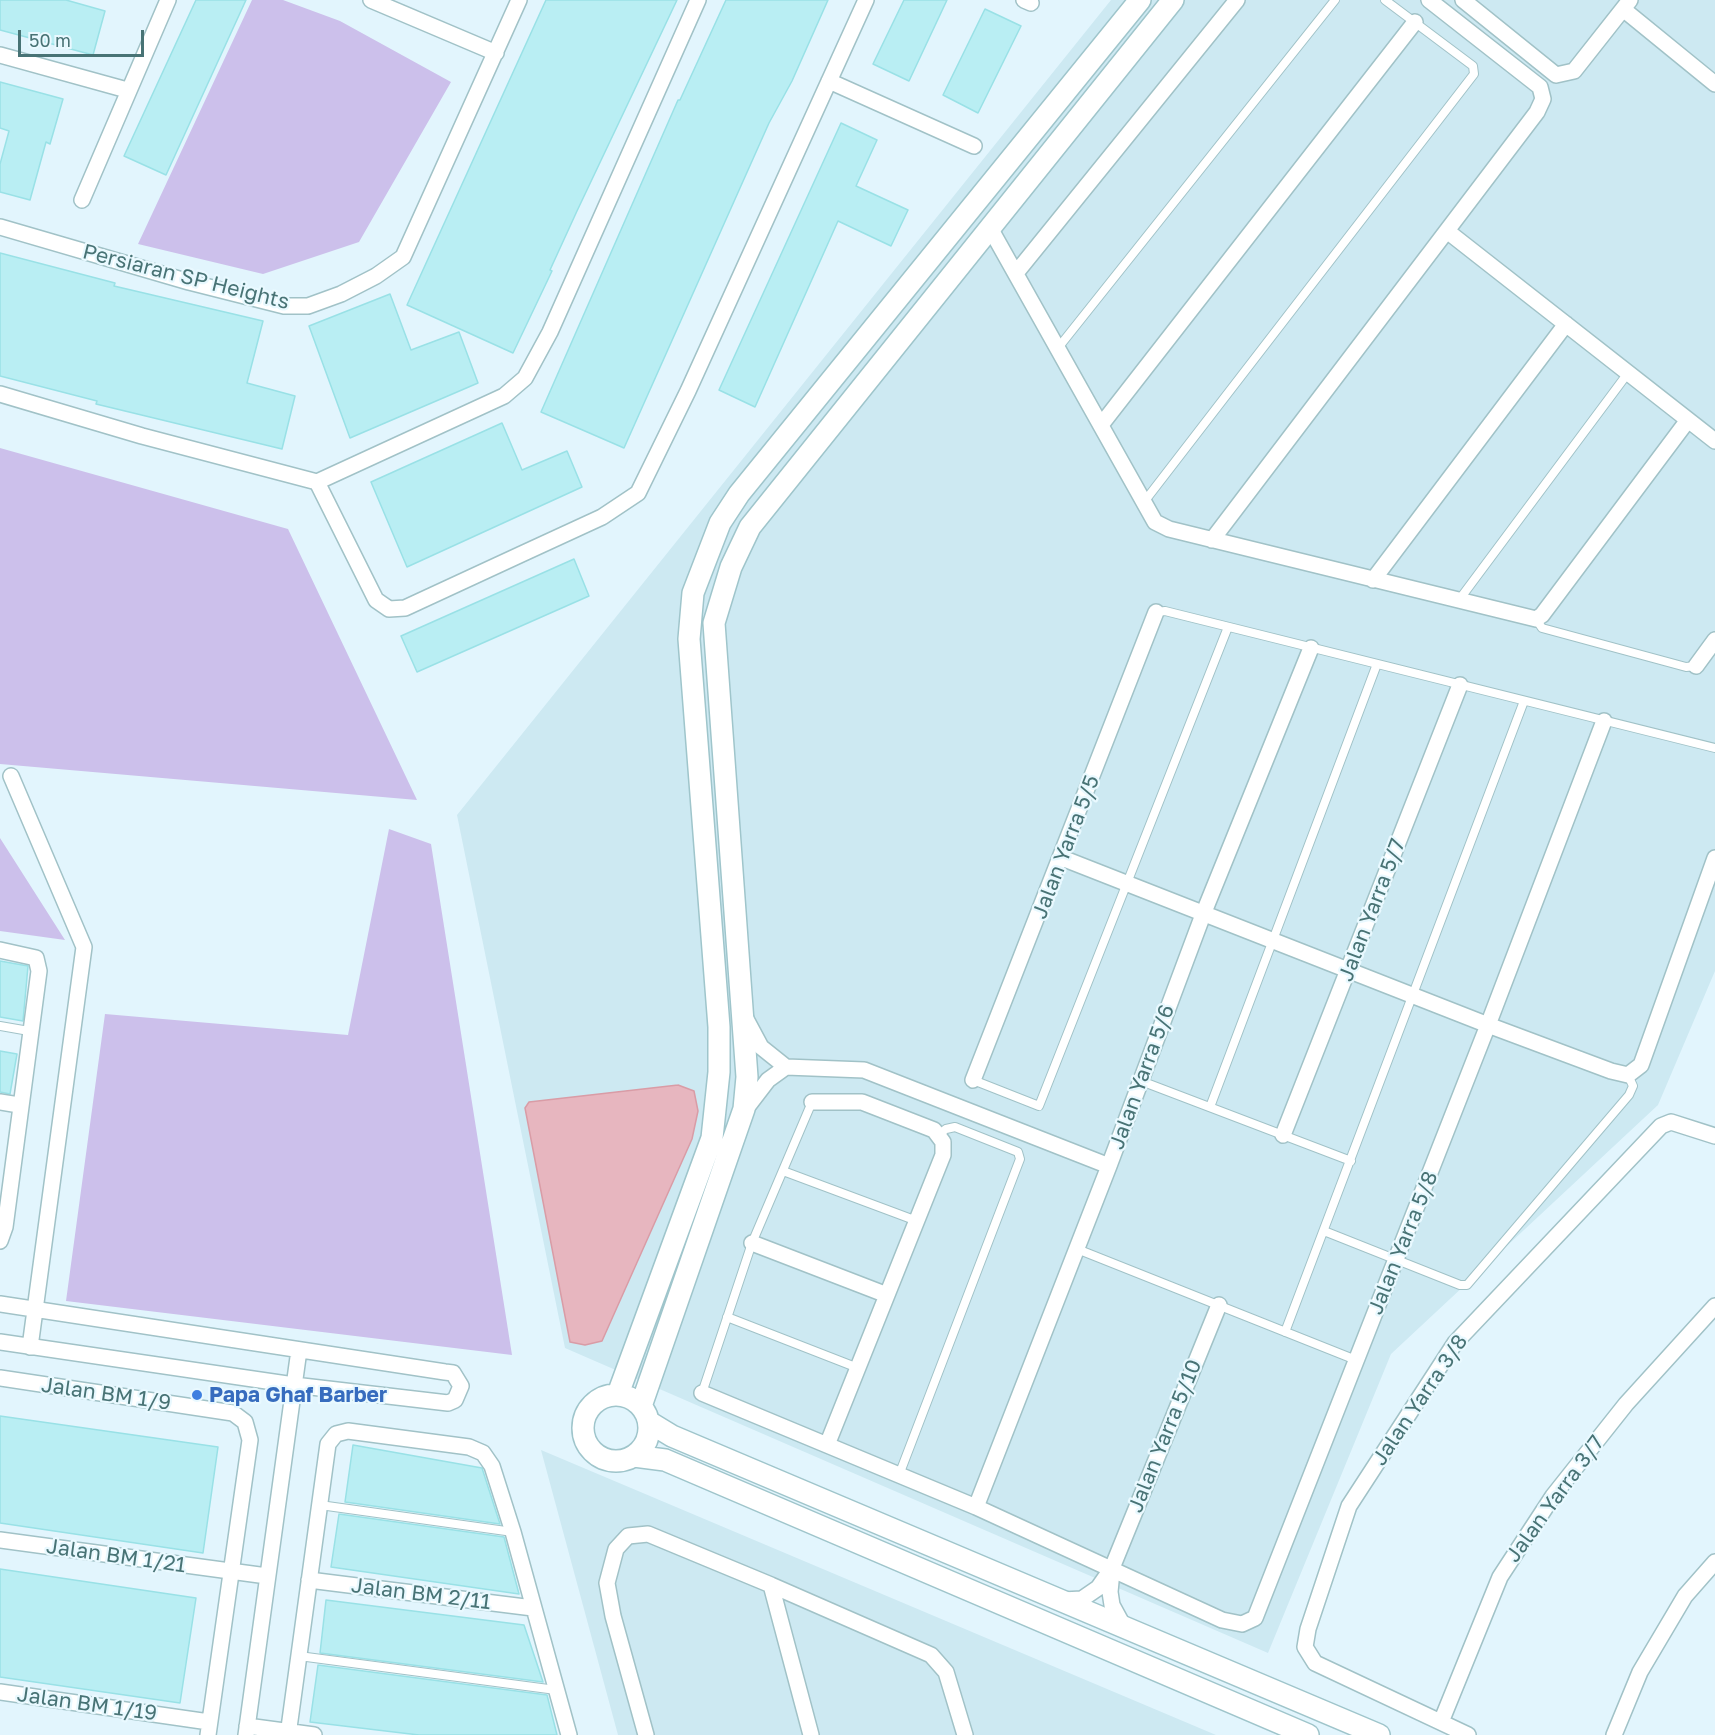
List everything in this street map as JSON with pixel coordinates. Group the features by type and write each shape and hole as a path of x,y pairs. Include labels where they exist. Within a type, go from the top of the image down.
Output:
{"street":[{"path":"82,200 127,90 168,0"},
{"path":"371,0 496,53"},
{"name":"Persiaran SP Heights","path":"0,227 189,282 284,306 308,306 341,294 376,276 404,257 519,0"},
{"path":"0,394 142,436 317,482 504,396 525,378 550,332 698,0"},
{"path":"317,482 376,600 389,609 405,608 602,517 638,493 866,0"},
{"path":"618,1394 712,1138 718,1072 719,1027 688,639 693,593 720,523 739,494 1140,0"},
{"path":"634,1456 647,1441 645,1414 741,1115 747,1077 714,654 714,623 731,567 750,527 1173,0"},
{"path":"1016,273 1237,0"},
{"path":"1212,540 1537,112 1543,99 1540,87 1429,0"},
{"path":"1463,0 1557,75 1574,70 1626,4 1715,84"},
{"path":"1101,424 1414,22"},
{"path":"0,55 127,90"},
{"path":"830,81 974,146"},
{"path":"990,228 1155,522 1212,540 1536,619 1542,615 1689,420"},
{"path":"1447,231 1715,441"},
{"path":"1373,580 1566,324"},
{"name":"Jalan Yarra 5/5","path":"973,1080 1062,858 1156,612"},
{"path":"1696,666 1715,640"},
{"name":"Jalan Yarra 5/6","path":"976,1507 1109,1166 1204,912 1311,648"},
{"name":"Jalan Yarra 5/7","path":"1283,1135 1460,685"},
{"name":"Jalan Yarra 5/8","path":"702,1393 976,1507 1222,1620 1242,1624 1255,1618 1488,1026 1604,721"},
{"path":"11,776 84,946 30,1347"},
{"path":"1062,858 1204,912 1488,1026 1611,1071 1628,1075 1641,1065 1715,858"},
{"path":"0,950 36,958 39,971 5,1180 5,1227 0,1241"},
{"path":"743,1014 761,1047 786,1066 864,1070 1109,1166"},
{"path":"741,1115 768,1080 786,1066"},
{"path":"0,1102 19,1105"},
{"path":"812,1102 862,1102 934,1130 943,1142 943,1155 827,1445"},
{"name":"Jalan Yarra 3/8","path":"1441,1722 1315,1663 1305,1647 1308,1629 1349,1506 1455,1343 1661,1126 1671,1122 1715,1136"},
{"path":"752,1243 887,1295"},
{"path":"0,1304 453,1373 460,1386 455,1400 448,1403 294,1385 0,1342"},
{"name":"Jalan Yarra 5/10","path":"1060,1600 1082,1599 1098,1588 1112,1568 1219,1305"},
{"name":"Jalan Yarra 3/7","path":"1441,1722 1500,1576 1553,1496 1626,1404 1715,1306"},
{"path":"299,1350 247,1731 315,1735"},
{"name":"Jalan BM 1/9","path":"0,1378 233,1413 245,1422 250,1440 231,1571"},
{"path":"1308,1735 665,1460 634,1456 612,1461 602,1458 586,1442 584,1419 596,1400 618,1394 629,1396 645,1414 672,1436 1379,1735"},
{"path":"289,1733 328,1444 336,1434 348,1431 469,1448 483,1453 492,1466 513,1532 569,1735"},
{"path":"646,1735 613,1616 608,1583 616,1549 627,1536 648,1534 931,1655 946,1672 965,1735"},
{"name":"Jalan BM 1/21","path":"0,1540 267,1576"},
{"path":"1614,1735 1640,1672 1685,1596 1715,1562"},
{"name":"Jalan Yarra 5/10","path":"1112,1568 1110,1593 1112,1605 1124,1627"},
{"path":"208,1729 231,1571"},
{"name":"Jalan BM 2/11","path":"309,1580 533,1608"},
{"path":"771,1585 811,1735"},
{"name":"Jalan BM 1/19","path":"0,1692 208,1729"},
{"path":"1441,1722 1468,1735"}],"lane":[{"path":"1058,348 1335,0"},
{"path":"1144,502 1474,74 1473,66 1385,0"},
{"path":"1458,601 1628,373"},
{"path":"1156,612 1165,611 1715,748"},
{"path":"1536,619 1542,628 1686,667 1696,666"},
{"path":"973,1080 1039,1106 1228,627"},
{"path":"1210,1107 1377,664"},
{"path":"1286,1332 1524,701"},
{"path":"0,1026 29,1031"},
{"path":"1324,1232 1460,1285 1467,1285 1629,1095 1633,1086 1628,1075"},
{"path":"1141,1081 1351,1161"},
{"path":"702,1393 752,1243 812,1102"},
{"path":"900,1475 1020,1159 1018,1152 955,1127 946,1129 938,1135"},
{"path":"783,1171 917,1221"},
{"path":"1077,1249 1356,1360"},
{"path":"727,1317 858,1368"},
{"path":"320,1505 513,1532"},
{"path":"299,1656 556,1690"}],"shaded area":[{"path":"252,0 283,0 340,21 451,82 359,242 263,274 138,244"},
{"path":"1111,0 1715,0 1715,971 1658,1105 1391,1354 1268,1653 565,1348 457,815"},
{"path":"0,448 288,529 417,800 0,764"},
{"path":"389,829 431,844 512,1355 66,1301 105,1014 348,1035"},
{"path":"0,838 65,940 0,931"},
{"path":"678,1085 694,1091 698,1111 692,1139 602,1341 585,1345 570,1342 525,1108 529,1102"},
{"path":"541,1450 1216,1735 618,1735"}],"building":[{"path":"0,0 66,0 105,11 93,55 0,30"},
{"path":"196,0 246,0 166,175 124,156"},
{"path":"546,0 677,0 513,353 407,305"},
{"path":"726,0 828,0 792,81 769,123 624,448 541,412 678,100 680,100"},
{"path":"904,0 947,0 909,81 873,64"},
{"path":"985,9 1021,26 978,113 943,95"},
{"path":"0,82 63,99 50,144 46,142 30,200 0,192 0,164 9,131 0,128"},
{"path":"841,123 877,140 856,186 908,210 891,246 838,221 755,407 719,390"},
{"path":"0,253 115,283 114,286 263,321 247,383 295,396 282,449 96,404 97,401 0,376"},
{"path":"390,294 411,350 459,332 478,383 350,438 309,326"},
{"path":"502,423 522,470 567,451 582,487 407,567 371,482"},
{"path":"574,559 589,596 417,672 401,636"},
{"path":"0,961 28,966 23,1021 0,1017"},
{"path":"0,1051 17,1054 10,1094 0,1092"},
{"path":"0,1416 218,1447 203,1553 0,1523"},
{"path":"353,1445 482,1468 500,1524 345,1502"},
{"path":"339,1514 504,1537 519,1594 331,1567"},
{"path":"0,1569 196,1598 180,1703 0,1677"},
{"path":"326,1600 524,1625 543,1682 320,1653"},
{"path":"318,1665 547,1695 557,1735 419,1735 310,1722"}],"place":[{"name":"Papa Ghaf Barber","path":"197,1395"}]}
